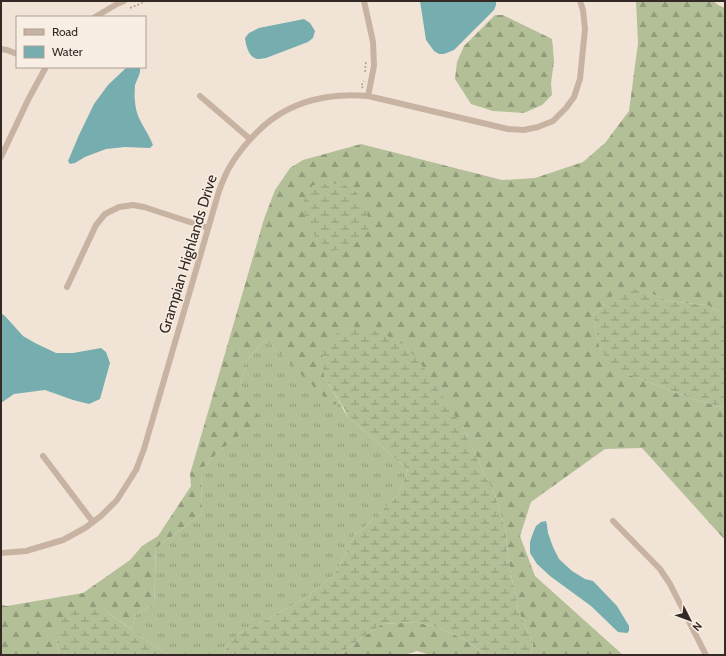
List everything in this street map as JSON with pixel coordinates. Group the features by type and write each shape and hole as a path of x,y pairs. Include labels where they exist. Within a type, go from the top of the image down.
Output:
{"street":[{"path":"97,16 124,1"},
{"path":"364,1 373,42 374,66 368,96"},
{"name":"Grampian Highlands Drive","path":"1,553 26,551 63,540 85,528 101,516 117,500 136,470 144,449 219,191 229,169 238,154 250,139 271,120 286,111 308,102 328,97 346,95 368,96 508,129 524,130 538,127 553,121 566,108 574,97 580,79 586,29 580,1"},
{"path":"1,49 16,54"},
{"path":"1,157 29,98 45,69"},
{"path":"200,96 250,139"},
{"path":"67,287 96,225 105,214 119,206 133,205 144,207 208,228"},
{"path":"42,456 93,522"},
{"path":"613,521 660,569 670,584 706,655"}],"path":[{"path":"130,8 147,1"},
{"path":"365,73 366,54"},
{"path":"365,80 361,86 368,96"}],"green space":[{"path":"636,1 713,1 725,8 725,316 707,305 668,301 648,292 605,304 595,313 594,325 600,348 627,374 687,397 725,408 725,540 642,448 605,449 531,502 520,536 535,576 623,655 531,655 533,643 518,610 509,564 505,527 495,495 463,427 324,377 340,403 332,405 266,339 247,360 240,384 260,419 218,452 201,470 202,514 156,548 154,604 135,615 132,630 106,611 56,640 59,655 1,655 1,605 7,606 83,593 130,560 142,546 158,536 191,486 190,474 264,219 275,190 290,168 303,160 361,144 502,180 535,178 583,162 605,143 629,111 638,43"},
{"path":"495,15 503,15 552,39 554,61 551,83 552,95 542,105 524,113 493,111 471,104 455,79 457,62 464,46"},
{"path":"341,183 357,193 368,214 369,228 362,239 348,248 330,251 317,239 306,221 303,202 313,185"},
{"path":"633,289 648,292 668,301 707,305 725,316 725,408 687,397 627,374 608,361 600,348 594,325 595,313 614,294"},
{"path":"355,327 380,332 405,345 419,361 463,427 495,495 505,527 509,564 518,610 533,643 531,655 486,655 464,639 439,628 416,622 382,624 339,655 224,655 227,646 239,633 302,600 334,575 349,548 354,535 363,529 398,495 408,470 351,419 348,418 345,410 324,377 322,354 336,334"},
{"path":"266,339 332,404 340,403 348,418 351,419 408,470 398,495 363,529 354,535 349,548 334,575 302,600 239,633 227,646 224,655 168,655 135,634 132,630 135,615 154,604 156,548 202,514 201,470 218,452 259,419 240,384 247,360"},
{"path":"77,609 106,611 135,634 168,655 59,655 56,640 61,620"},
{"path":"416,622 439,628 464,639 486,655 430,655 417,651 404,655 339,655 382,624"}],"water":[{"path":"420,1 496,1 496,5 494,10 454,50 444,54 439,54 434,51 426,40"},
{"path":"304,19 310,23 315,31 313,38 308,42 266,58 259,59 250,54 245,38 249,33 259,28"},
{"path":"126,68 140,68 135,85 137,114 153,145 150,148 125,147 106,149 70,164 68,161 79,135 94,104 108,85"},
{"path":"1,313 23,336 56,353 73,353 101,348 106,352 110,363 100,399 89,404 45,390 14,394 1,403"},
{"path":"546,521 548,533 559,559 572,571 585,579 593,581 617,606 629,626 629,631 627,633 618,632 591,606 550,576 537,564 530,553 530,542 536,526 541,522"}]}
